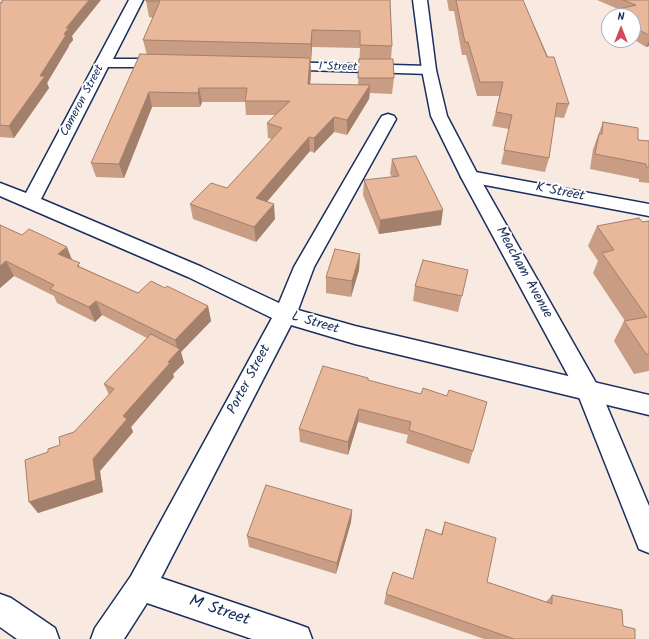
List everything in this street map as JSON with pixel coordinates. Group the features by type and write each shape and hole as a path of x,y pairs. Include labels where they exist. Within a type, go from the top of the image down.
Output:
{"street":[{"name":"Cameron Street","path":"30,202 136,0"},
{"name":"Meacham Avenue","path":"420,0 429,70 439,116 470,177 588,390 649,539"},
{"path":"103,64 176,64"},
{"name":"I Street","path":"263,66 429,70"},
{"name":"Porter Street","path":"106,639 141,586 285,315 304,267 388,119"},
{"name":"K Street","path":"470,177 649,210"},
{"name":"L Street","path":"0,189 195,272 285,315 354,335 649,405"},
{"name":"M Street","path":"141,586 297,639"},
{"path":"0,609 44,639"}],"building":[{"path":"2,0 89,0 66,28 69,28 64,34 66,35 40,76 45,76 9,126 0,125 0,2 2,3"},
{"path":"146,0 390,0 392,46 360,45 360,31 312,30 311,44 143,40 160,1"},
{"path":"456,0 523,0 547,57 554,57 569,104 557,103 549,158 504,150 512,115 496,112 503,82 480,82 468,42 465,42"},
{"path":"623,0 649,0 649,35 641,31 641,8 623,8 636,5"},
{"path":"140,54 310,58 308,84 370,85 347,120 334,117 314,138 309,137 256,198 274,204 254,227 190,204 211,183 227,188 282,128 267,123 290,101 245,101 247,88 199,88 198,93 149,92 119,164 91,163"},
{"path":"359,59 393,59 394,78 358,78"},
{"path":"603,122 638,128 638,140 649,141 649,167 646,167 646,164 595,154 599,134 602,134"},
{"path":"416,156 443,210 380,220 364,180 399,176 392,159"},
{"path":"639,218 642,222 649,221 649,354 646,354 624,321 647,317 602,253 614,250 597,226"},
{"path":"0,225 22,235 29,229 67,247 58,254 80,263 77,266 138,293 151,281 165,288 167,286 208,306 175,340 96,301 89,307 50,289 54,285 6,261 0,266"},
{"path":"335,249 360,254 352,281 326,277"},
{"path":"423,260 468,270 462,296 415,286"},
{"path":"151,334 180,349 168,362 170,363 123,416 127,419 93,459 96,480 29,502 25,460 48,452 48,449 60,445 59,437 74,432 114,389 104,384"},
{"path":"323,366 421,394 423,388 447,396 449,390 487,402 473,451 409,430 411,422 359,409 348,442 299,429"},
{"path":"266,485 352,510 337,563 247,536"},
{"path":"445,522 496,538 487,582 552,604 552,595 622,610 623,626 635,629 635,639 514,639 386,594 393,572 413,579 426,529 442,535"}]}
